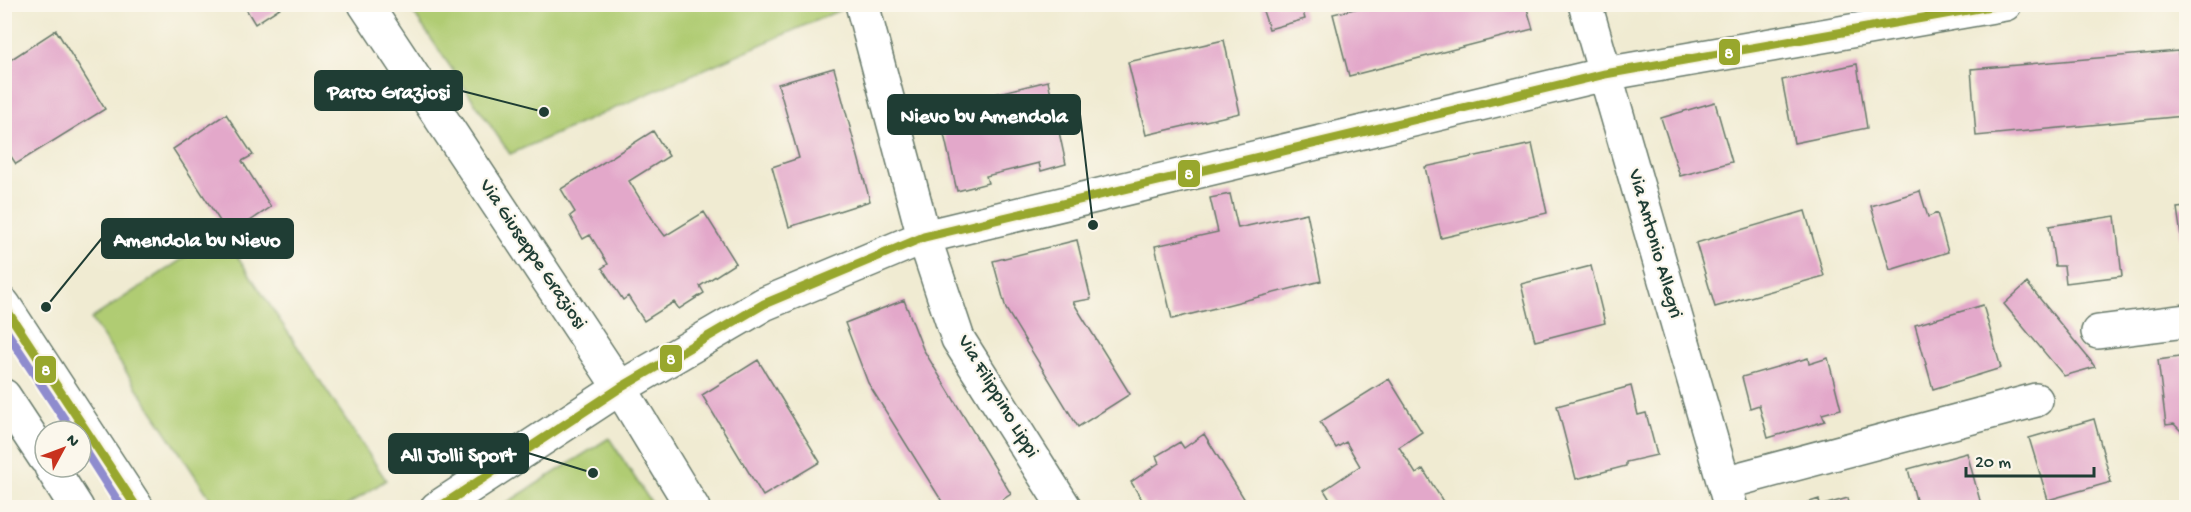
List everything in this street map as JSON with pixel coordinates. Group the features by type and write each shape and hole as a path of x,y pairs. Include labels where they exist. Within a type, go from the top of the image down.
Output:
{"street":[{"name":"Via Giuseppe Graziosi","path":"365,4 620,388 693,507"},
{"name":"Via Filippino Lippi","path":"862,4 924,237 958,339 1065,507"},
{"name":"Via Antonio Allegri","path":"1585,4 1727,495 2036,400"},
{"path":"437,507 620,388 764,304 924,237 1605,74 2005,4"},
{"path":"4,305 137,507"},
{"path":"2098,332 2187,321"},
{"path":"4,396 33,440"},
{"path":"59,479 77,507"}],"green space":[{"path":"838,4 840,10 510,154 408,5"},
{"path":"222,233 386,480 345,507 216,507 91,319"},
{"path":"609,438 654,507 500,507"}],"building":[{"path":"243,4 286,4 255,24"},
{"path":"1301,4 1305,19 1269,29 1261,5"},
{"path":"1371,5 1526,5 1533,29 1349,76 1333,14"},
{"path":"56,30 105,109 16,164 4,146 4,64"},
{"path":"1224,40 1240,113 1146,135 1128,62"},
{"path":"2178,51 2184,116 1976,136 1971,69"},
{"path":"1857,64 1867,128 1794,143 1782,80"},
{"path":"834,68 870,201 789,227 772,167 799,158 778,84"},
{"path":"1048,81 1066,164 1041,171 1039,163 986,176 988,183 957,191 938,108"},
{"path":"1715,102 1732,162 1680,176 1661,118"},
{"path":"226,114 253,155 242,161 271,207 229,235 173,149"},
{"path":"653,131 669,156 629,181 655,223 665,236 704,212 736,263 700,286 704,293 679,309 674,302 644,321 628,296 623,300 602,268 608,264 590,235 583,239 570,216 575,212 561,189"},
{"path":"1532,144 1547,213 1441,238 1425,167"},
{"path":"1920,191 1928,217 1937,213 1948,252 1890,270 1871,206"},
{"path":"1230,194 1238,228 1307,213 1321,281 1172,319 1155,246 1218,232 1210,198"},
{"path":"2186,207 2186,263 2185,263 2177,208"},
{"path":"1805,211 1824,276 1715,307 1696,243"},
{"path":"2115,216 2122,276 2066,283 2064,266 2055,266 2049,226"},
{"path":"1077,240 1091,299 1073,302 1130,394 1078,427 1006,309 993,261"},
{"path":"1591,266 1605,323 1535,341 1521,284"},
{"path":"2027,283 2095,367 2064,376 2004,304"},
{"path":"904,300 923,349 1011,494 990,508 946,508 868,383 845,323"},
{"path":"1983,305 2001,368 1933,389 1915,325"},
{"path":"2186,356 2186,436 2174,424 2166,425 2158,360"},
{"path":"1808,358 1809,364 1828,358 1841,409 1822,414 1825,421 1768,438 1759,405 1750,408 1742,377"},
{"path":"758,360 820,462 763,496 702,395"},
{"path":"1389,379 1422,432 1399,447 1416,474 1423,469 1447,508 1335,508 1324,490 1360,466 1346,442 1336,448 1320,422"},
{"path":"1631,386 1638,415 1646,413 1657,455 1626,462 1626,466 1576,479 1557,406"},
{"path":"2094,419 2111,482 2048,500 2029,438"},
{"path":"1204,434 1250,508 1157,508 1155,504 1147,508 1131,482 1159,463 1156,456 1180,442 1184,448"},
{"path":"1967,453 1982,508 1918,508 1908,469"},
{"path":"1848,498 1850,508 1791,508 1819,499 1820,506"}],"transit line":[{"name":"8","path":"438,508 620,388 764,304 924,237 1605,74 2002,4"},
{"name":"8","path":"4,306 137,508"},
{"path":"4,328 64,419"},
{"path":"93,463 122,508"}],"place":[{"name":"Parco Graziosi","path":"544,112"},
{"name":"Nievo bv Amendola","path":"1093,225"},
{"name":"Amendola bv Nievo","path":"46,307"},
{"name":"All Jolli Sport","path":"593,473"}]}
